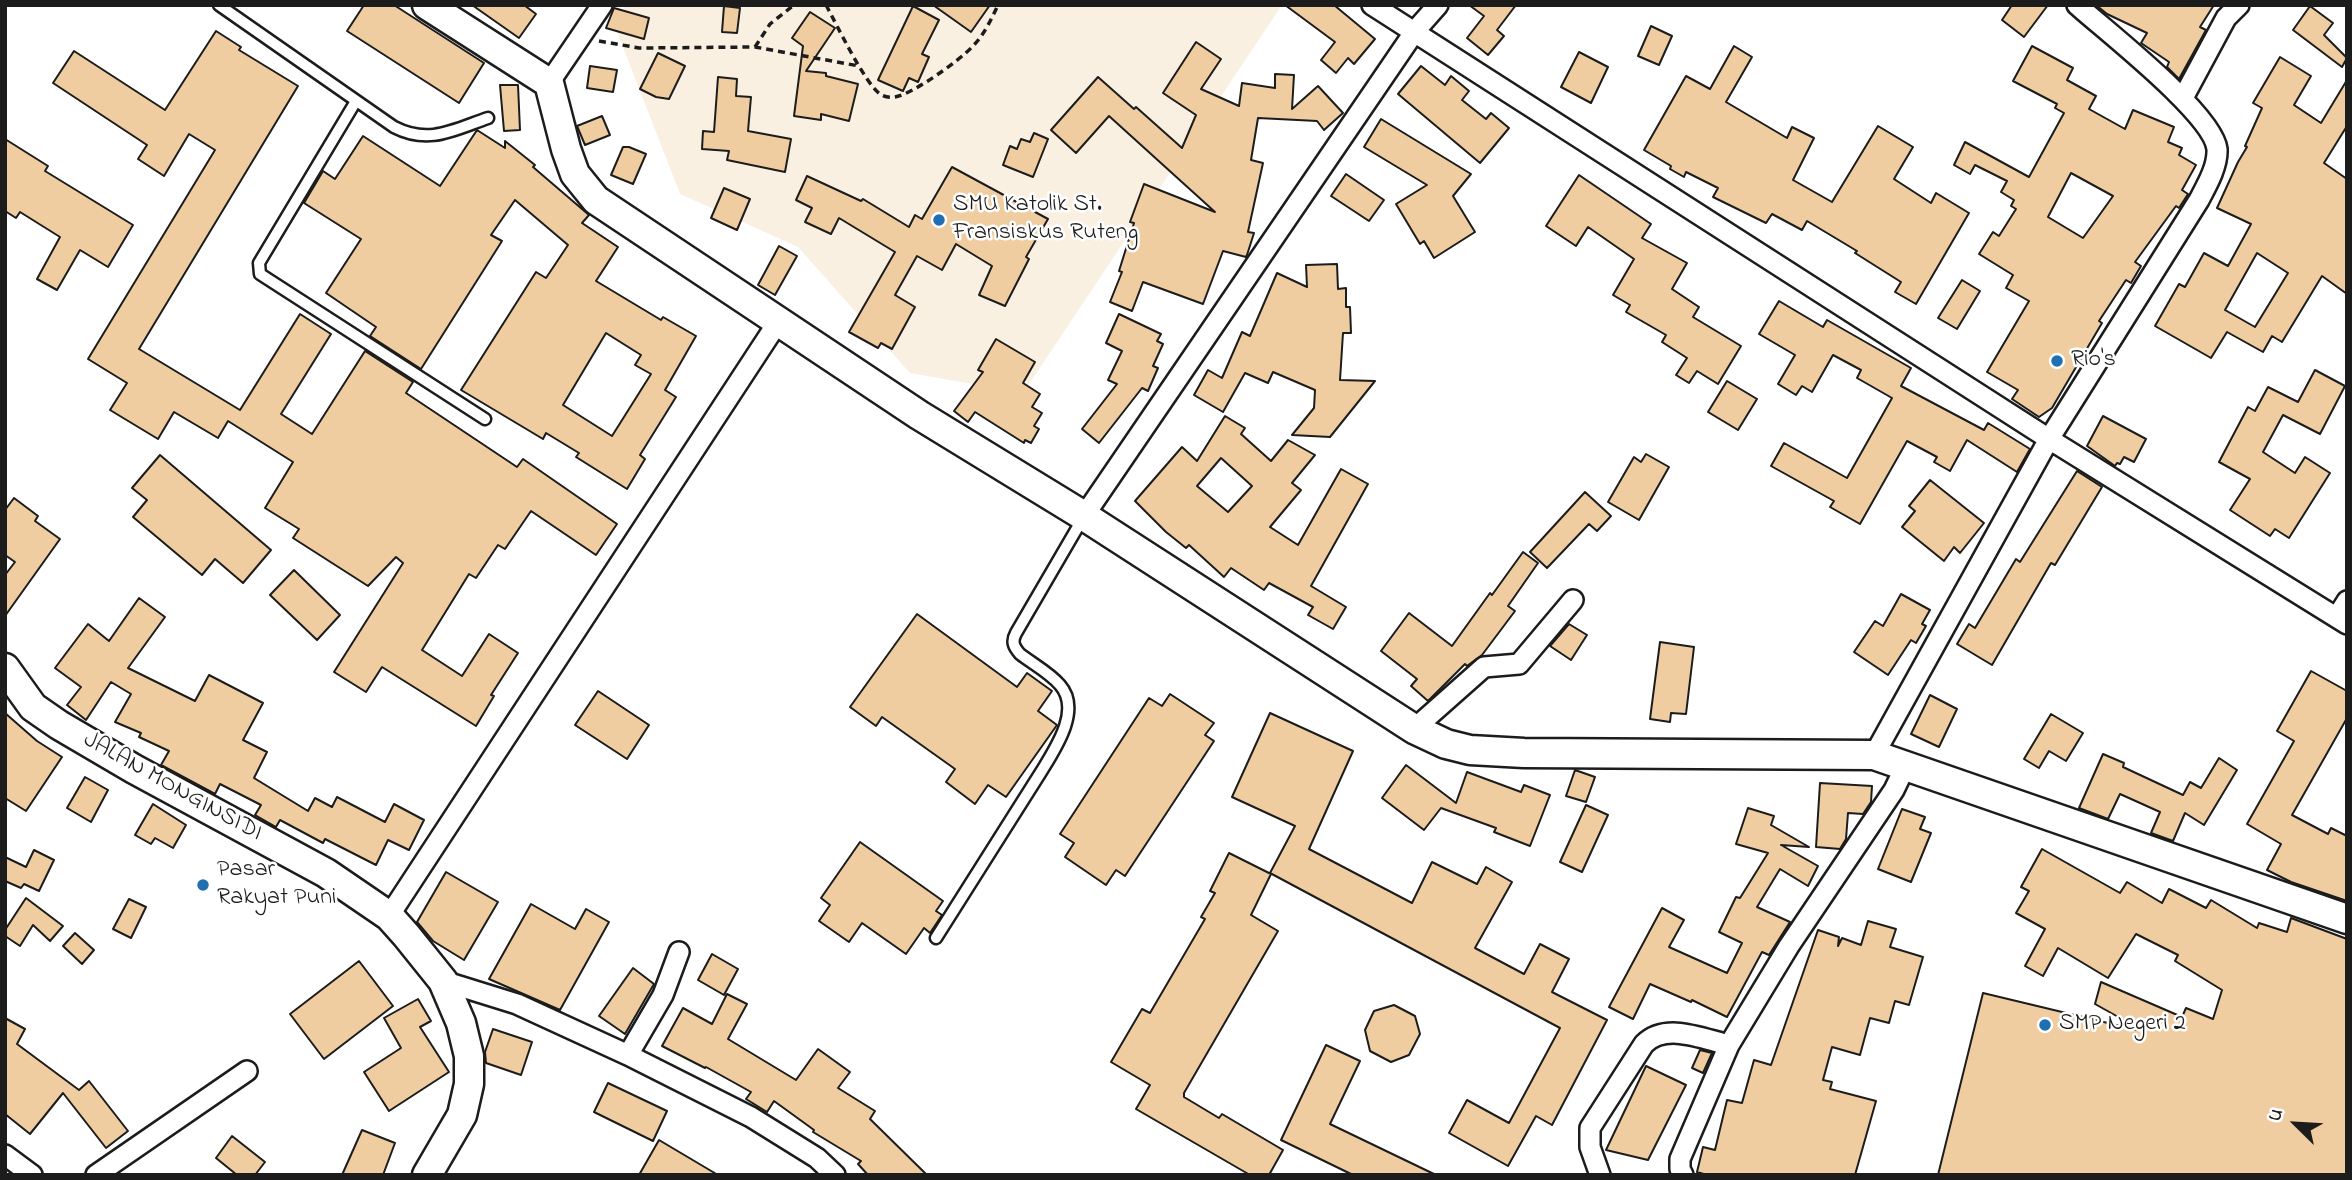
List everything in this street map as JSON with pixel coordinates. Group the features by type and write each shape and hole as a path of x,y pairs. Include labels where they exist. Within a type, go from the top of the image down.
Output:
{"street":[{"path":"427,5 549,83 575,173 596,200 919,415 1084,516 1414,729 1446,744 1471,750 1538,753 1874,755 2347,919"},
{"path":"549,83 602,5"},
{"path":"1373,5 2049,439 2343,614"},
{"path":"1084,516 1415,31 1438,5"},
{"path":"1874,755 2049,439 2199,200 2210,178 2217,146 2211,134 2183,98 2077,5"},
{"path":"2183,98 2226,18 2239,5"},
{"path":"389,916 778,322"},
{"path":"1414,729 1484,667 1520,664 1573,600"},
{"name":"JALAN MONGINSIDI","path":"5,668 33,707 59,725 134,769 326,873 389,916 443,981 461,1023 469,1056 469,1084 462,1115 430,1173"},
{"path":"1683,1175 1680,1159 1729,1045 1788,946 1894,790 1906,765"},
{"path":"628,1055 663,995 678,953"},
{"path":"443,981 517,1004 628,1055 751,1117 817,1158 835,1175"},
{"path":"1600,1175 1590,1147 1590,1128 1644,1044 1652,1037 1669,1032 1729,1045"},
{"path":"96,1175 247,1071"},
{"path":"5,1156 32,1175"}],"lane":[{"path":"219,5 394,127 417,136 442,134 488,118"},
{"path":"356,101 259,263 260,274 485,419"},
{"path":"936,938 1058,744 1067,719 1068,699 1060,685 1020,654 1013,642 1084,516"}],"path":[{"path":"755,47 770,24 794,5"},
{"path":"827,5 859,66 881,95 895,97 962,56 984,32 998,5"},
{"path":"580,38 639,48 755,47 859,66"}],"shaded area":[{"name":"SMU Katolik St. Fransiskus Ruteng","path":"626,5 1282,5 1023,393 910,373 798,247 680,194 614,24"}],"building":[{"path":"364,5 394,5 484,63 459,103 347,31"},
{"path":"472,5 524,5 536,14 519,38"},
{"path":"933,5 990,5 971,32"},
{"path":"1285,5 1334,5 1375,39 1354,64 1348,58 1336,73 1321,60 1335,42"},
{"path":"1469,5 1516,5 1497,30 1504,36 1488,55 1467,38 1484,16"},
{"path":"2012,5 2048,5 2024,37 2002,20"},
{"path":"2096,5 2214,5 2200,27 2206,30 2179,79 2167,67 2169,62 2141,43 2147,33 2107,14"},
{"path":"724,6 740,8 737,33 722,32"},
{"path":"913,6 939,20 922,54 929,57 918,82 909,78 903,91 878,80"},
{"path":"2310,6 2333,23 2324,35 2347,58 2342,67 2293,30"},
{"path":"614,8 649,18 644,39 606,28"},
{"path":"810,12 835,28 806,71 826,73 826,76 858,84 849,121 821,114 821,120 794,116 803,46 792,38"},
{"path":"1651,26 1672,36 1659,65 1638,56"},
{"path":"216,31 241,47 239,50 298,86 139,349 240,410 300,314 331,334 281,414 312,434 365,351 413,382 406,393 517,467 523,459 617,524 596,555 531,511 505,549 498,545 476,578 469,574 422,650 462,676 489,634 518,653 491,695 494,696 476,726 382,667 366,692 334,672 403,563 396,557 368,586 293,538 299,529 265,508 293,462 228,421 218,438 174,412 158,439 110,410 127,383 88,359 215,150 189,134 164,176 138,159 147,145 53,83 74,51 165,110"},
{"path":"1196,42 1221,59 1201,89 1239,106 1242,83 1275,88 1275,74 1294,75 1292,109 1318,86 1343,113 1324,130 1317,121 1258,118 1251,160 1263,163 1248,232 1254,233 1246,257 1223,251 1203,304 1143,282 1132,311 1110,302 1122,272 1119,271 1134,223 1130,222 1144,184 1215,212 1109,116 1076,153 1051,130 1098,77 1182,148 1196,115 1163,93"},
{"path":"1734,46 1752,57 1726,102 1787,138 1792,127 1814,138 1793,180 1832,202 1878,126 1913,147 1894,179 1931,203 1936,193 1969,213 1916,304 1895,292 1901,282 1807,221 1802,230 1772,214 1766,223 1713,197 1718,188 1686,172 1684,177 1644,150 1686,76 1710,89"},
{"path":"2032,46 2073,68 2067,80 2096,96 2089,109 2125,129 2133,110 2174,127 2168,142 2182,148 2179,155 2196,165 2182,190 2188,194 2135,262 2141,266 2131,283 2126,280 2099,321 2102,323 2052,408 2039,417 2012,399 2018,390 1987,372 2029,301 2006,288 2013,275 1979,254 1993,232 1999,236 2016,209 2011,206 2014,200 2001,192 2007,181 1975,165 1970,174 1954,165 1965,142 2029,177 2064,113 2055,108 2057,104 2013,81","holes":["2071,173 2113,196 2083,238 2048,217"]},
{"path":"1579,52 1608,67 1591,103 1561,87"},
{"path":"658,53 685,66 669,99 656,97 640,89"},
{"path":"2280,57 2311,76 2294,105 2321,123 2347,80 2347,126 2324,163 2347,179 2347,294 2322,276 2282,342 2272,336 2263,352 2227,332 2211,358 2155,326 2179,284 2185,287 2204,253 2228,266 2251,224 2217,208 2247,147 2245,146 2262,108 2253,103","holes":["2257,253 2288,273 2255,327 2225,310"]},
{"path":"590,66 617,70 613,92 587,88"},
{"path":"1421,66 1445,85 1451,76 1469,91 1462,100 1486,119 1491,113 1509,128 1480,163 1398,94"},
{"path":"718,77 737,79 736,96 751,97 748,131 791,139 785,172 727,160 729,151 702,149 703,131 714,132"},
{"path":"500,85 518,85 520,130 504,131"},
{"path":"602,116 610,135 585,145 577,126"},
{"path":"1381,119 1471,174 1453,196 1475,232 1434,258 1424,241 1420,244 1396,204 1427,185 1364,147"},
{"path":"477,130 505,148 505,141 589,215 582,223 618,247 596,281 661,320 663,317 696,336 665,390 676,397 640,455 645,459 627,489 576,457 579,453 546,433 543,439 461,390 536,272 546,278 568,245 515,200 491,235 502,241 421,369 370,336 376,327 326,293 361,239 304,203 323,171 335,179 363,136 440,186","holes":["606,333 641,355 635,365 651,374 612,436 563,405"]},
{"path":"1034,133 1048,139 1033,177 1003,165 1010,146 1017,149 1021,139 1030,142"},
{"path":"5,139 48,166 45,171 133,225 108,267 80,250 57,290 37,279 60,237 20,212 16,218 5,211"},
{"path":"623,147 646,154 633,184 611,175"},
{"path":"952,167 1048,219 1026,257 1029,259 1005,306 979,295 992,266 956,244 942,270 917,256 895,295 915,307 892,349 881,343 878,348 849,332 895,252 839,218 831,234 805,222 812,208 796,200 807,176 861,201 863,199 909,227 915,215 922,219"},
{"path":"1346,174 1384,200 1369,221 1331,196"},
{"path":"1579,175 1651,224 1642,238 1687,263 1672,289 1699,307 1693,317 1741,346 1718,384 1697,371 1689,383 1676,375 1687,358 1662,342 1666,335 1626,312 1630,305 1613,295 1634,259 1588,227 1576,246 1546,226"},
{"path":"724,188 750,199 737,230 711,218"},
{"path":"779,246 797,256 775,295 758,285"},
{"path":"1337,264 1338,289 1346,288 1346,307 1350,307 1351,333 1343,333 1340,380 1375,381 1330,437 1292,435 1314,408 1315,390 1273,372 1268,383 1245,373 1223,412 1194,395 1208,370 1222,378 1242,332 1250,336 1277,273 1307,287 1306,265"},
{"path":"1962,280 1980,291 1957,329 1938,318"},
{"path":"1779,301 1823,327 1827,320 1911,368 1901,386 1984,430 1988,423 2030,449 2017,472 1967,440 1950,471 1934,462 1937,457 1907,441 1860,524 1830,507 1834,501 1771,466 1784,443 1847,478 1892,398 1857,378 1861,370 1833,355 1812,392 1802,386 1796,395 1778,384 1795,355 1759,334"},
{"path":"1119,314 1161,334 1157,341 1163,344 1153,366 1158,368 1148,391 1142,388 1099,443 1082,429 1117,384 1108,380 1122,351 1106,343"},
{"path":"996,339 1035,362 1023,383 1040,394 1032,407 1042,413 1034,426 1039,429 1031,443 1025,440 1024,443 975,412 968,422 954,411 983,372 978,370"},
{"path":"2315,370 2345,386 2320,434 2283,415 2263,452 2295,473 2305,457 2330,473 2289,538 2275,529 2270,536 2230,510 2250,479 2219,462 2248,407 2255,411 2268,387 2298,402"},
{"path":"1727,381 1757,399 1738,430 1708,412"},
{"path":"1225,416 1245,428 1241,434 1271,461 1288,440 1315,455 1292,483 1301,490 1270,527 1298,545 1341,469 1368,484 1311,586 1346,607 1333,629 1308,615 1313,607 1269,583 1264,590 1231,568 1224,577 1189,545 1186,548 1166,532 1135,501 1182,447 1197,461","holes":["1221,458 1252,486 1228,512 1197,486"]},
{"path":"2103,416 2146,439 2134,462 2124,457 2120,464 2115,466 2087,446"},
{"path":"1646,454 1669,467 1639,520 1608,502 1634,457 1641,462"},
{"path":"160,455 271,550 243,583 215,559 202,575 133,517 147,500 132,488"},
{"path":"2077,471 2102,487 2055,565 2051,563 1992,665 1957,644 1969,624 1975,628 2016,559 2020,562"},
{"path":"1930,480 1984,523 1960,553 1954,547 1944,561 1902,527 1915,511 1909,506"},
{"path":"1585,492 1611,516 1597,531 1589,524 1547,568 1530,552"},
{"path":"14,498 38,516 35,521 60,539 5,616 5,575 15,562 5,555 5,510"},
{"path":"1523,552 1538,563 1508,606 1515,611 1482,655 1467,666 1465,664 1428,701 1411,686 1417,679 1381,651 1409,613 1452,646"},
{"path":"294,570 340,615 317,640 270,595"},
{"path":"1901,594 1930,610 1922,624 1926,626 1916,643 1911,640 1888,675 1854,652 1875,621 1883,626"},
{"path":"139,598 165,617 128,668 195,701 209,675 263,703 243,740 267,752 254,778 308,811 315,798 332,807 337,797 385,822 394,804 424,820 409,850 388,840 376,865 325,839 323,843 280,820 276,827 255,815 261,805 220,784 215,794 161,765 169,751 139,737 141,733 115,722 131,694 111,682 86,720 67,705 81,687 55,668 88,624 109,641"},
{"path":"917,614 1017,687 1027,673 1052,691 1038,711 1057,725 1006,797 988,785 975,804 946,782 955,769 882,717 876,726 850,707"},
{"path":"1569,624 1587,635 1571,660 1550,646"},
{"path":"1660,642 1694,647 1686,714 1671,713 1670,722 1650,719"},
{"path":"2311,671 2347,691 2347,718 2292,815 2328,834 2331,828 2347,836 2347,901 2291,882 2267,870 2281,844 2247,824 2294,741 2277,731"},
{"path":"598,691 649,725 627,759 575,725"},
{"path":"1170,694 1214,723 1205,735 1214,741 1125,876 1116,870 1106,885 1065,857 1074,843 1060,834 1149,698 1162,706"},
{"path":"1930,695 1957,709 1939,747 1911,734"},
{"path":"5,713 37,741 62,757 26,811 5,798"},
{"path":"1270,713 1353,751 1309,849 1412,903 1432,862 1477,884 1486,867 1512,882 1475,948 1524,974 1540,944 1569,959 1552,992 1607,1020 1552,1125 1536,1116 1508,1166 1449,1133 1467,1100 1509,1123 1560,1028 1270,873 1295,826 1232,797"},
{"path":"2051,714 2083,733 2066,761 2049,751 2039,768 2024,759"},
{"path":"2103,754 2124,763 2123,767 2183,795 2190,782 2201,788 2219,758 2237,770 2204,825 2185,813 2173,841 2151,833 2160,812 2120,794 2108,819 2079,808"},
{"path":"1406,765 1456,803 1467,772 1521,792 1524,785 1550,795 1530,846 1494,832 1496,828 1441,808 1424,830 1382,798"},
{"path":"1575,770 1595,777 1586,802 1566,796"},
{"path":"85,777 108,790 91,822 67,808"},
{"path":"1820,783 1872,786 1871,802 1863,814 1848,813 1846,839 1840,849 1816,847"},
{"path":"153,804 186,825 173,848 155,838 151,844 135,835"},
{"path":"1586,805 1608,815 1582,872 1560,862"},
{"path":"1748,808 1774,816 1771,825 1809,847 1781,845 1818,866 1808,886 1780,869 1757,907 1790,922 1769,955 1762,952 1727,1017 1650,984 1633,1019 1609,1007 1662,908 1684,920 1669,947 1727,973 1742,943 1719,932 1736,897 1740,898 1768,853 1736,844"},
{"path":"1902,809 1925,817 1920,829 1931,833 1911,882 1878,869"},
{"path":"860,842 943,901 936,911 942,915 930,933 924,928 906,954 862,923 849,942 819,921 830,905 821,898"},
{"name":"SMP Negeri 2","path":"2042,849 2120,893 2127,882 2162,903 2169,889 2206,908 2211,900 2257,928 2259,923 2287,932 2291,918 2347,939 2347,1175 1938,1175 1983,993 2137,1030 2138,1028 2095,1004 2101,982 2182,1017 2186,1008 2213,1019 2222,990 2175,961 2178,955 2136,934 2108,978 2058,948 2043,976 2025,966 2045,929 2016,913 2029,891 2021,887"},
{"path":"34,850 54,860 39,891 24,884 21,888 5,881 5,857 26,867"},
{"path":"1229,853 1271,874 1251,915 1278,931 1184,1097 1219,1118 1222,1114 1283,1150 1269,1175 1250,1175 1136,1109 1150,1085 1111,1062 1142,1009 1150,1013 1205,919 1201,917 1215,893 1210,891"},
{"path":"446,872 498,902 464,960 433,941 417,922"},
{"path":"26,898 63,926 50,941 33,925 20,946 5,936 5,930"},
{"path":"129,899 146,907 131,938 113,929"},
{"path":"531,904 575,929 586,909 609,922 560,1010 489,979"},
{"path":"1868,921 1896,929 1890,947 1923,957 1909,1005 1895,1001 1889,1023 1870,1018 1860,1055 1832,1047 1823,1080 1832,1082 1830,1089 1876,1101 1855,1175 1707,1175 1697,1172 1703,1147 1715,1150 1727,1100 1742,1103 1754,1060 1771,1065 1818,930 1839,937 1838,946 1842,938 1861,945"},
{"path":"75,933 94,950 82,964 63,946"},
{"path":"712,954 738,969 724,995 698,980"},
{"path":"359,961 393,1006 324,1059 290,1014"},
{"path":"633,968 654,984 625,1034 599,1016"},
{"path":"727,994 747,1004 728,1039 796,1080 818,1049 850,1072 838,1088 875,1111 870,1119 927,1175 868,1175 858,1164 861,1161 813,1132 814,1130 774,1101 767,1112 746,1099 751,1092 662,1046 683,1008 712,1024"},
{"path":"418,999 431,1021 420,1027 449,1072 389,1111 364,1072 401,1048 384,1018"},
{"path":"1394,1005 1415,1016 1420,1034 1409,1055 1391,1062 1370,1051 1365,1030 1374,1011"},
{"path":"5,1018 25,1029 17,1044 79,1090 89,1081 128,1131 106,1148 63,1093 30,1134 5,1114"},
{"path":"493,1029 532,1042 521,1075 486,1063 485,1052"},
{"path":"1326,1045 1360,1061 1330,1124 1436,1175 1353,1175 1281,1140"},
{"path":"1700,1050 1712,1053 1703,1073 1692,1068"},
{"path":"1646,1066 1686,1085 1648,1160 1606,1150"},
{"path":"608,1083 667,1111 653,1141 594,1112"},
{"path":"362,1130 395,1143 383,1175 342,1175"},
{"path":"232,1136 265,1162 255,1175 237,1175 216,1158"},
{"path":"659,1140 718,1175 639,1175"}],"place":[{"name":"SMU Katolik St. Fransiskus Ruteng","path":"939,220"},
{"name":"Rio's","path":"2057,361"},
{"name":"Pasar Rakyat Puni","path":"203,885"},
{"name":"SMP Negeri 2","path":"2045,1025"}]}
